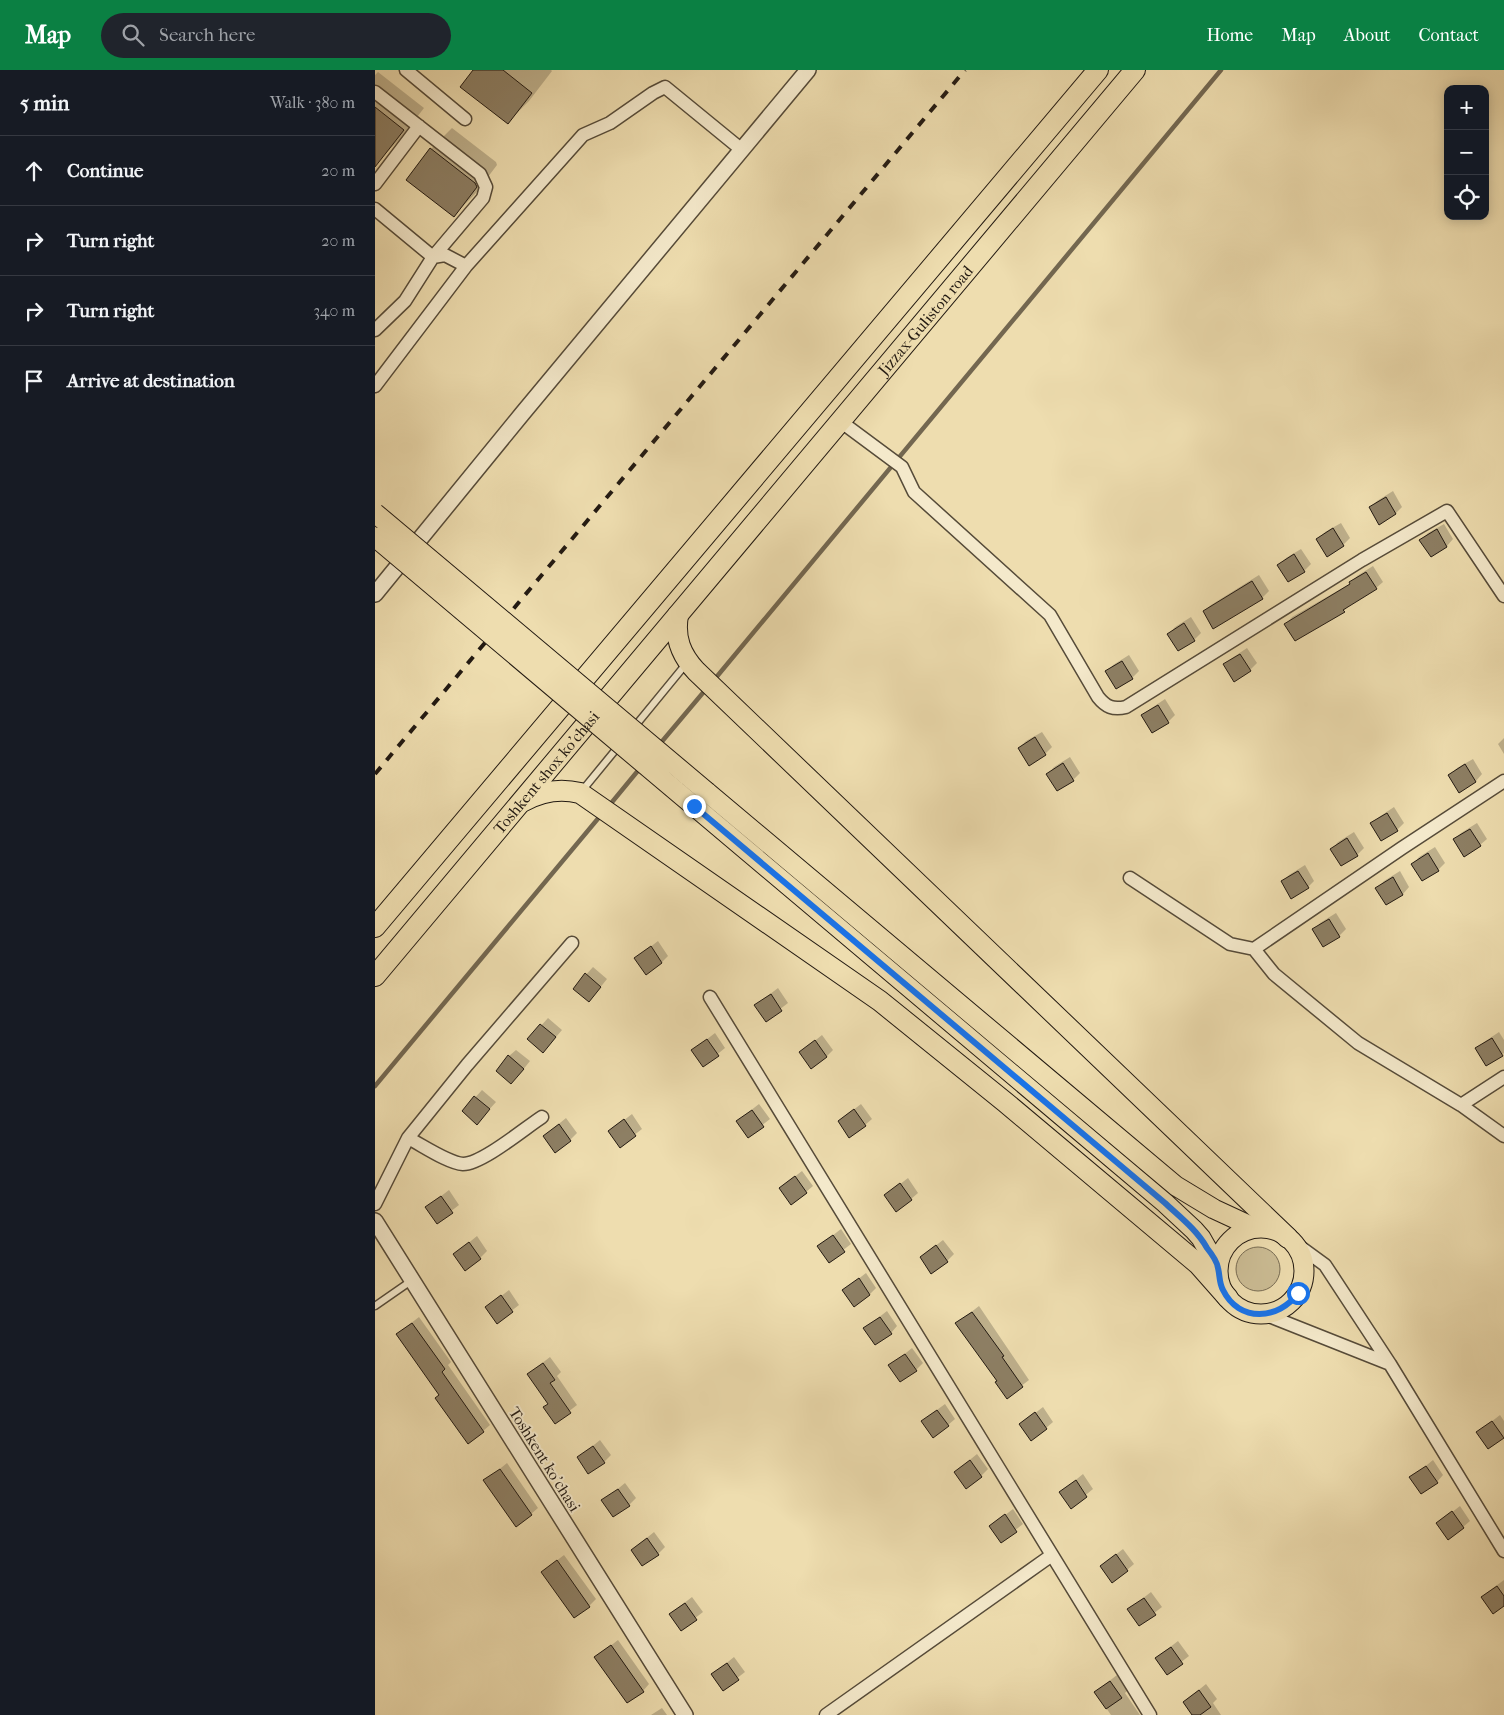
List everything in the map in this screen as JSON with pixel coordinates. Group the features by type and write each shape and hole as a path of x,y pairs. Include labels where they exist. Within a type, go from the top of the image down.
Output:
{"highway":[{"name":"Jizzax-Guliston road","path":"693,549 1098,70"},
{"name":"Jizzax-Guliston road","path":"716,569 1135,70"},
{"name":"Toshkent shox ko'chasi","path":"375,927 693,549"},
{"name":"Toshkent shox ko'chasi","path":"375,976 716,569"},
{"path":"678,615 677,639 682,654 692,667 1201,1152 1288,1238"},
{"path":"520,803 545,792 565,790 585,796 880,1001 1005,1102 1198,1264 1228,1298"}],"main road":[{"path":"375,513 1176,1186 1214,1209 1255,1228 1273,1230 1288,1238 1294,1244 1302,1259 1304,1268 1302,1285 1287,1306 1264,1314 1240,1309 1228,1298 1220,1284 1218,1268 1222,1252 1232,1239 1255,1228"},
{"path":"375,537 1165,1203 1201,1238 1218,1268"}],"street":[{"path":"405,70 465,119"},
{"path":"375,594 808,70"},
{"path":"375,386 465,266 583,135 610,123 653,93 665,87 742,150"},
{"path":"375,92 480,174 486,187 483,198 433,257 405,301 375,330"},
{"path":"375,184 419,126"},
{"path":"375,209 433,257 445,255 465,266"},
{"path":"840,420 902,468 913,492 1050,615 1098,697 1109,707 1117,709 1125,707 1362,560 1447,511 1504,596"},
{"path":"1254,949 1504,781"},
{"path":"1130,878 1230,944 1254,949 1274,974 1358,1043 1461,1105 1504,1136"},
{"path":"375,1204 408,1138 467,1065 572,943"},
{"path":"710,997 1150,1715"},
{"path":"1461,1105 1504,1076"},
{"path":"408,1138 453,1161 463,1164 475,1162 542,1117"},
{"name":"Toshkent ko'chasi","path":"375,1221 685,1715"},
{"path":"1288,1238 1325,1265 1390,1364 1504,1550"},
{"path":"1264,1314 1390,1364"},
{"path":"827,1715 1052,1555"}],"lane":[{"path":"585,796 692,667"},
{"path":"375,1306 412,1280"}],"shaded area":[{"path":"1254,1247 1262,1247 1274,1253 1280,1269 1274,1285 1262,1291 1254,1291 1242,1285 1236,1273 1236,1265 1242,1253"}],"building":[{"path":"473,70 503,70 532,93 508,124 460,87"},
{"path":"375,107 404,130 375,167"},
{"path":"430,148 475,183 477,187 454,217 406,180"},
{"path":"1386,497 1396,514 1379,525 1369,507"},
{"path":"1333,528 1344,546 1327,557 1316,539"},
{"path":"1437,529 1447,547 1431,557 1419,540"},
{"path":"1294,554 1305,572 1288,582 1277,565"},
{"path":"1366,572 1377,589 1343,610 1345,612 1295,641 1284,624 1350,584 1349,582"},
{"path":"1252,581 1263,599 1213,629 1203,611"},
{"path":"1184,623 1195,641 1178,651 1167,634"},
{"path":"1240,654 1251,671 1234,682 1223,664"},
{"path":"1122,661 1133,679 1116,689 1105,671"},
{"path":"1158,705 1169,723 1152,733 1141,715"},
{"path":"1035,737 1046,755 1029,766 1018,748"},
{"path":"1063,763 1074,781 1057,791 1046,774"},
{"path":"1465,764 1476,782 1459,793 1448,775"},
{"path":"1387,813 1398,831 1381,841 1370,823"},
{"path":"1470,829 1481,846 1464,857 1453,839"},
{"path":"1347,838 1358,856 1341,866 1330,849"},
{"path":"1428,853 1439,871 1422,881 1411,864"},
{"path":"1298,871 1309,888 1291,899 1281,881"},
{"path":"1393,877 1403,895 1386,905 1375,888"},
{"path":"1329,919 1340,937 1323,947 1312,929"},
{"path":"651,946 662,963 646,975 634,958"},
{"path":"585,973 601,987 589,1002 573,989"},
{"path":"771,994 782,1011 766,1022 754,1005"},
{"path":"540,1024 556,1037 543,1053 527,1039"},
{"path":"1492,1038 1503,1056 1486,1066 1475,1048"},
{"path":"707,1039 719,1056 703,1067 691,1050"},
{"path":"815,1040 827,1057 811,1069 799,1052"},
{"path":"508,1055 524,1069 511,1084 496,1071"},
{"path":"474,1096 490,1109 477,1125 462,1111"},
{"path":"854,1109 866,1126 849,1138 838,1121"},
{"path":"752,1110 764,1127 748,1138 736,1121"},
{"path":"624,1119 636,1136 620,1148 608,1131"},
{"path":"559,1124 571,1141 555,1153 543,1136"},
{"path":"795,1176 807,1193 791,1205 779,1188"},
{"path":"900,1183 912,1200 896,1212 884,1195"},
{"path":"441,1196 453,1213 437,1224 425,1207"},
{"path":"833,1235 845,1252 829,1263 817,1246"},
{"path":"469,1242 481,1259 465,1271 453,1254"},
{"path":"936,1245 948,1262 931,1274 920,1257"},
{"path":"859,1278 870,1295 854,1307 842,1290"},
{"path":"501,1295 513,1312 497,1324 485,1307"},
{"path":"972,1312 1004,1356 1002,1357 1023,1387 1007,1399 995,1382 997,1381 955,1323"},
{"path":"880,1317 892,1334 875,1345 863,1328"},
{"path":"412,1323 445,1369 442,1372 484,1432 468,1444 435,1398 439,1395 396,1334"},
{"path":"905,1354 917,1371 900,1382 888,1365"},
{"path":"543,1363 555,1380 550,1383 571,1413 555,1424 543,1407 548,1404 527,1374"},
{"path":"937,1410 949,1426 933,1438 921,1421"},
{"path":"1035,1412 1047,1429 1031,1441 1019,1424"},
{"path":"1492,1421 1504,1438 1488,1449 1476,1432"},
{"path":"593,1446 605,1463 588,1474 577,1457"},
{"path":"970,1460 982,1477 966,1489 954,1472"},
{"path":"1426,1466 1438,1483 1421,1494 1409,1477"},
{"path":"500,1469 532,1515 516,1527 483,1480"},
{"path":"1076,1480 1087,1497 1071,1509 1059,1492"},
{"path":"618,1489 630,1506 613,1517 601,1500"},
{"path":"1452,1511 1464,1528 1448,1540 1436,1523"},
{"path":"1005,1514 1017,1532 1001,1543 989,1526"},
{"path":"647,1538 659,1555 642,1566 631,1550"},
{"path":"1116,1554 1128,1571 1112,1583 1100,1566"},
{"path":"557,1560 590,1607 574,1618 541,1572"},
{"path":"1497,1586 1504,1596 1504,1606 1493,1614 1481,1597"},
{"path":"1144,1598 1156,1615 1139,1626 1127,1609"},
{"path":"685,1603 697,1620 681,1631 669,1614"},
{"path":"611,1645 644,1692 627,1703 594,1657"},
{"path":"1171,1647 1183,1664 1167,1675 1155,1658"},
{"path":"727,1663 739,1680 723,1691 711,1674"},
{"path":"1110,1681 1122,1698 1106,1709 1094,1692"},
{"path":"1199,1690 1211,1707 1200,1715 1192,1715 1183,1702"}],"waterway":[{"path":"714,680 1221,70"},
{"path":"659,745 707,688"},
{"path":"608,807 641,767"},
{"path":"375,1086 601,815"}],"railway":[{"path":"375,774 965,70"}],"route":[{"path":"694,806 1165,1203 1194,1230 1208,1248 1218,1268 1218,1276 1223,1292 1233,1304 1240,1309 1256,1314 1272,1313 1287,1306 1298,1293"}]}
